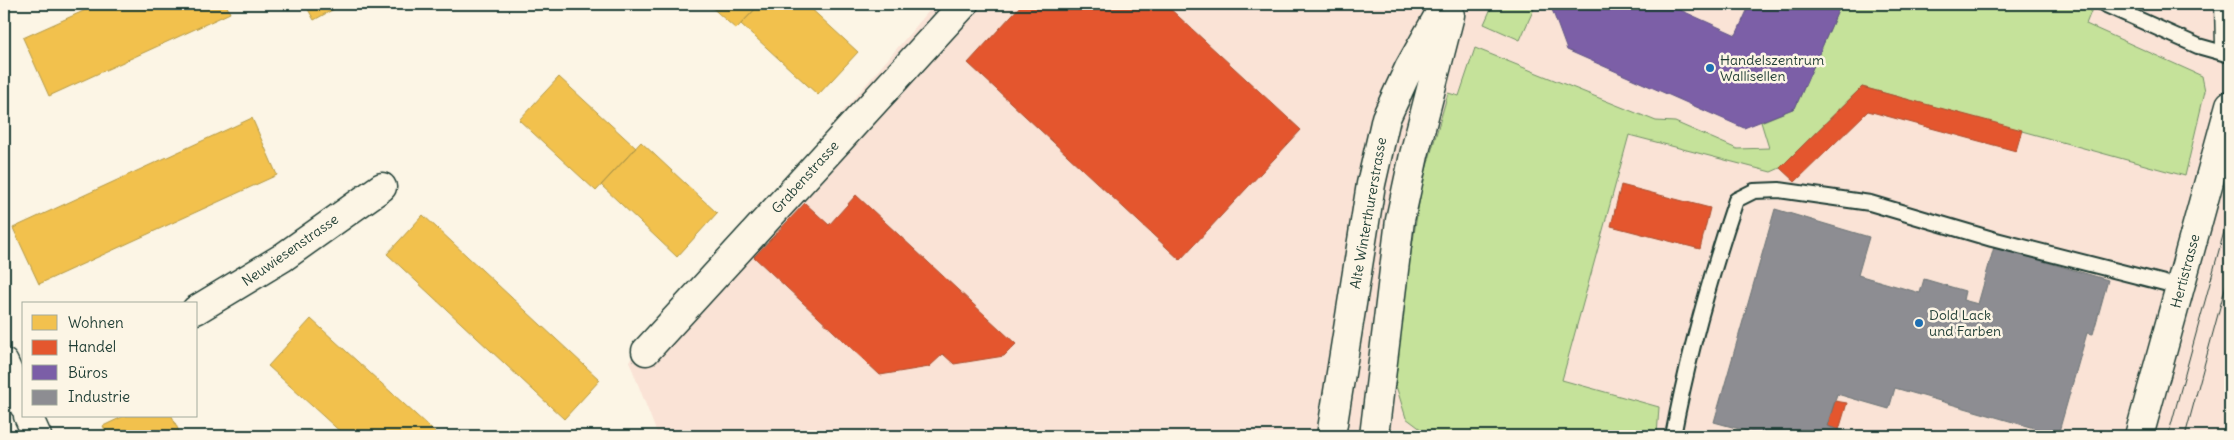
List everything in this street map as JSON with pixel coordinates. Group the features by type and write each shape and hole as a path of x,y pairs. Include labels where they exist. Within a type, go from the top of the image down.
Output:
{"street":[{"name":"Grabenstrasse","path":"646,351 964,4"},
{"name":"Alte Winterthurerstrasse","path":"1331,436 1372,184 1386,118 1409,68 1445,4"},
{"path":"1374,436 1400,220 1414,155 1453,4"},
{"path":"2229,4 2230,45"},
{"name":"Hertistrasse","path":"2139,436 2230,106"},
{"name":"Neuwiesenstrasse","path":"198,309 282,258 382,187"},
{"path":"4,363 22,399"},
{"path":"30,418 37,436"}],"lane":[{"path":"2104,4 2198,46 2230,55"},
{"path":"1673,436 1696,334 1714,266 1736,200 1754,190 1780,190 1870,203 1992,239 2180,287"}],"shaded area":[{"path":"935,4 2230,4 2230,436 658,436 629,361"}],"green space":[{"path":"1493,4 1536,4 1520,40 1484,24"},
{"path":"1841,4 2094,4 2086,24 2202,76 2205,91 2185,176 1862,87 1780,168 1771,172 1629,135 1562,380 1659,407 1657,436 1430,436 1406,418 1396,386 1396,348 1422,184 1448,93 1459,96 1475,48 1656,121 1675,122 1737,149 1769,148 1761,122 1795,108"}],"building: Wohnen":[{"path":"99,4 226,4 230,13 49,96 23,38"},
{"path":"305,4 343,4 314,20"},
{"path":"708,4 760,4 736,29"},
{"path":"760,4 806,4 858,52 818,95 741,24"},
{"path":"559,77 636,148 596,191 519,120"},
{"path":"252,118 277,175 39,284 13,228"},
{"path":"641,142 717,213 677,257 601,185"},
{"path":"423,215 600,380 564,419 387,254"},
{"path":"311,319 439,436 345,436 268,366"},
{"path":"120,418 173,418 181,436 108,436 103,426"}],"building: Handel":[{"path":"1022,4 1165,4 1301,130 1180,260 968,63"},
{"path":"1862,87 2022,130 2016,151 1868,111 1795,182 1780,168"},
{"path":"1621,185 1710,208 1700,249 1611,226"},
{"path":"856,195 1016,344 1004,356 954,364 943,354 929,367 880,375 754,257 805,203 829,225"},
{"path":"1835,401 1847,403 1839,430 1827,426"}],"building: Büros":[{"name":"Handelszentrum Wallisellen","path":"1550,4 1667,4 1736,35 1750,4 1841,4 1795,108 1744,128 1567,50"}],"building: Industrie":[{"name":"Dold Lack und Farben","path":"1775,209 1869,237 1858,275 1920,293 1924,279 1965,291 1963,300 1978,304 1994,247 2108,280 2093,334 2087,333 2058,435 1895,388 1889,409 1837,394 1827,426 1859,436 1765,436 1714,422"}],"tram line":[{"path":"2168,436 2230,210"},
{"path":"2185,436 2230,270"}],"railway":[{"path":"2229,436 2230,430"}],"place":[{"name":"Handelszentrum Wallisellen","path":"1710,68"},
{"name":"Dold Lack und Farben","path":"1919,323"}]}
